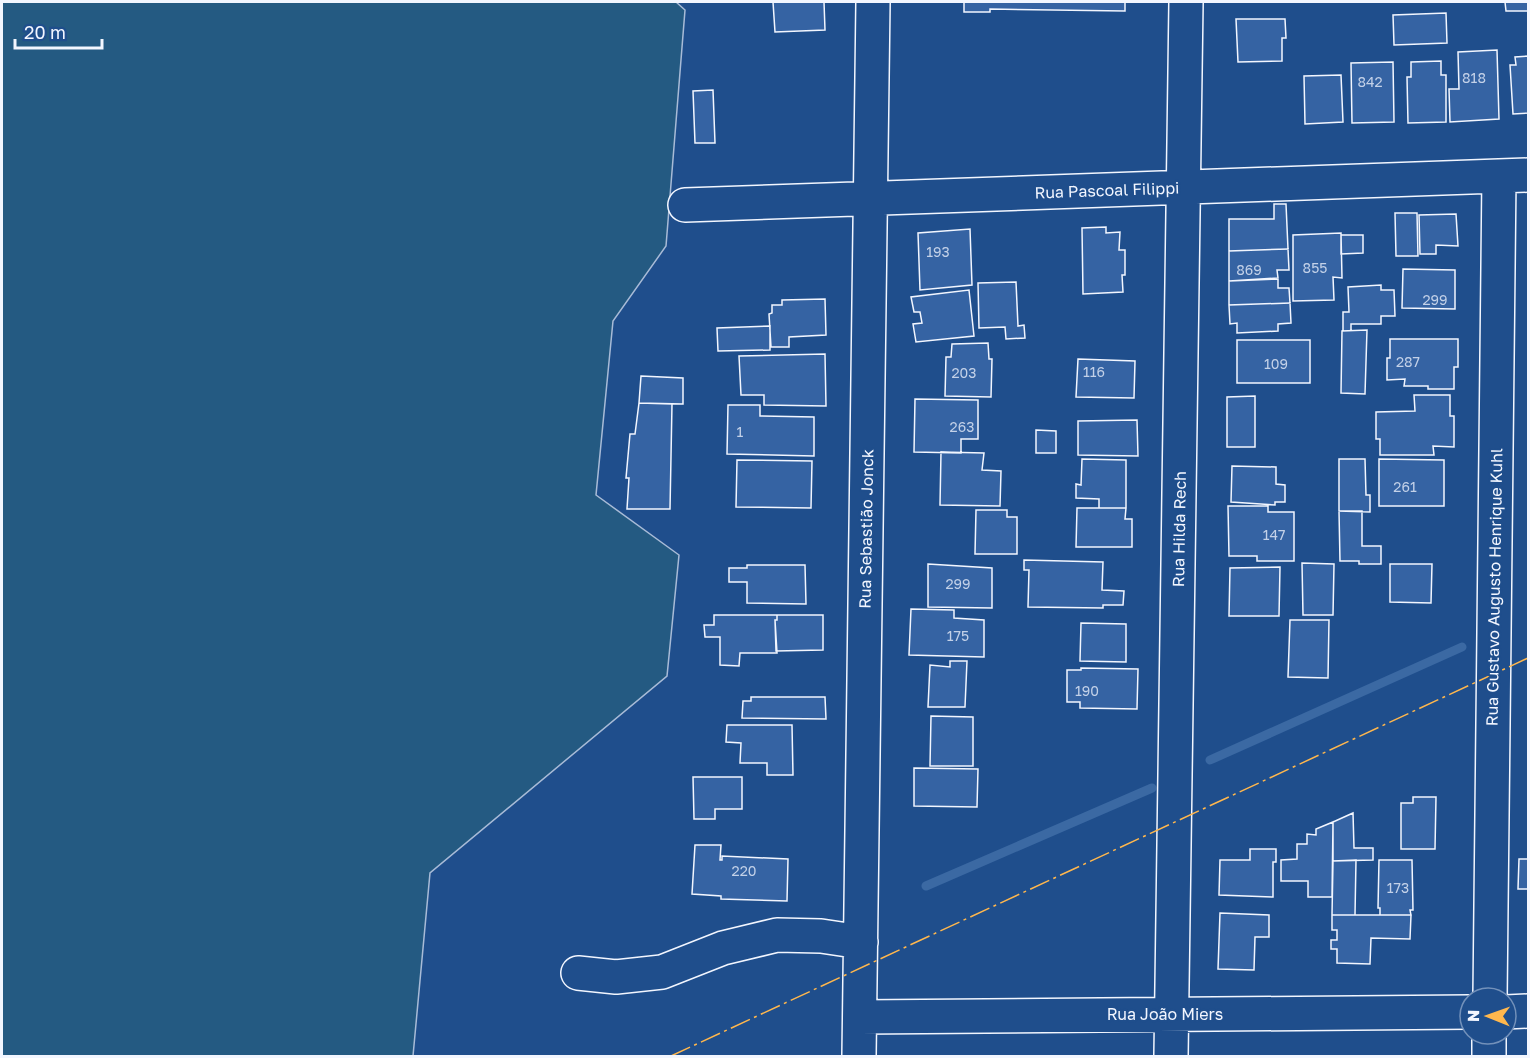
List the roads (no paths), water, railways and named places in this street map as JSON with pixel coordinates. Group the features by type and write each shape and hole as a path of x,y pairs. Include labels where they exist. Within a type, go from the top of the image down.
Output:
{"street":[{"name":"Rua Sebastião Jonck","path":"859,1056 873,2"},
{"name":"Rua Hilda Rech","path":"1171,1056 1186,2"},
{"name":"Rua Pascoal Filippi","path":"685,205 1514,175"},
{"name":"Rua Gustavo Augusto Henrique Kuhl","path":"1490,986 1514,175"},
{"path":"578,973 616,977 662,972 723,948 777,935 821,936 861,942"},
{"name":"Rua João Miers","path":"860,1017 1458,1012"}],"waterway":[{"path":"1210,760 1462,647"},
{"path":"926,886 1152,788"}]}
